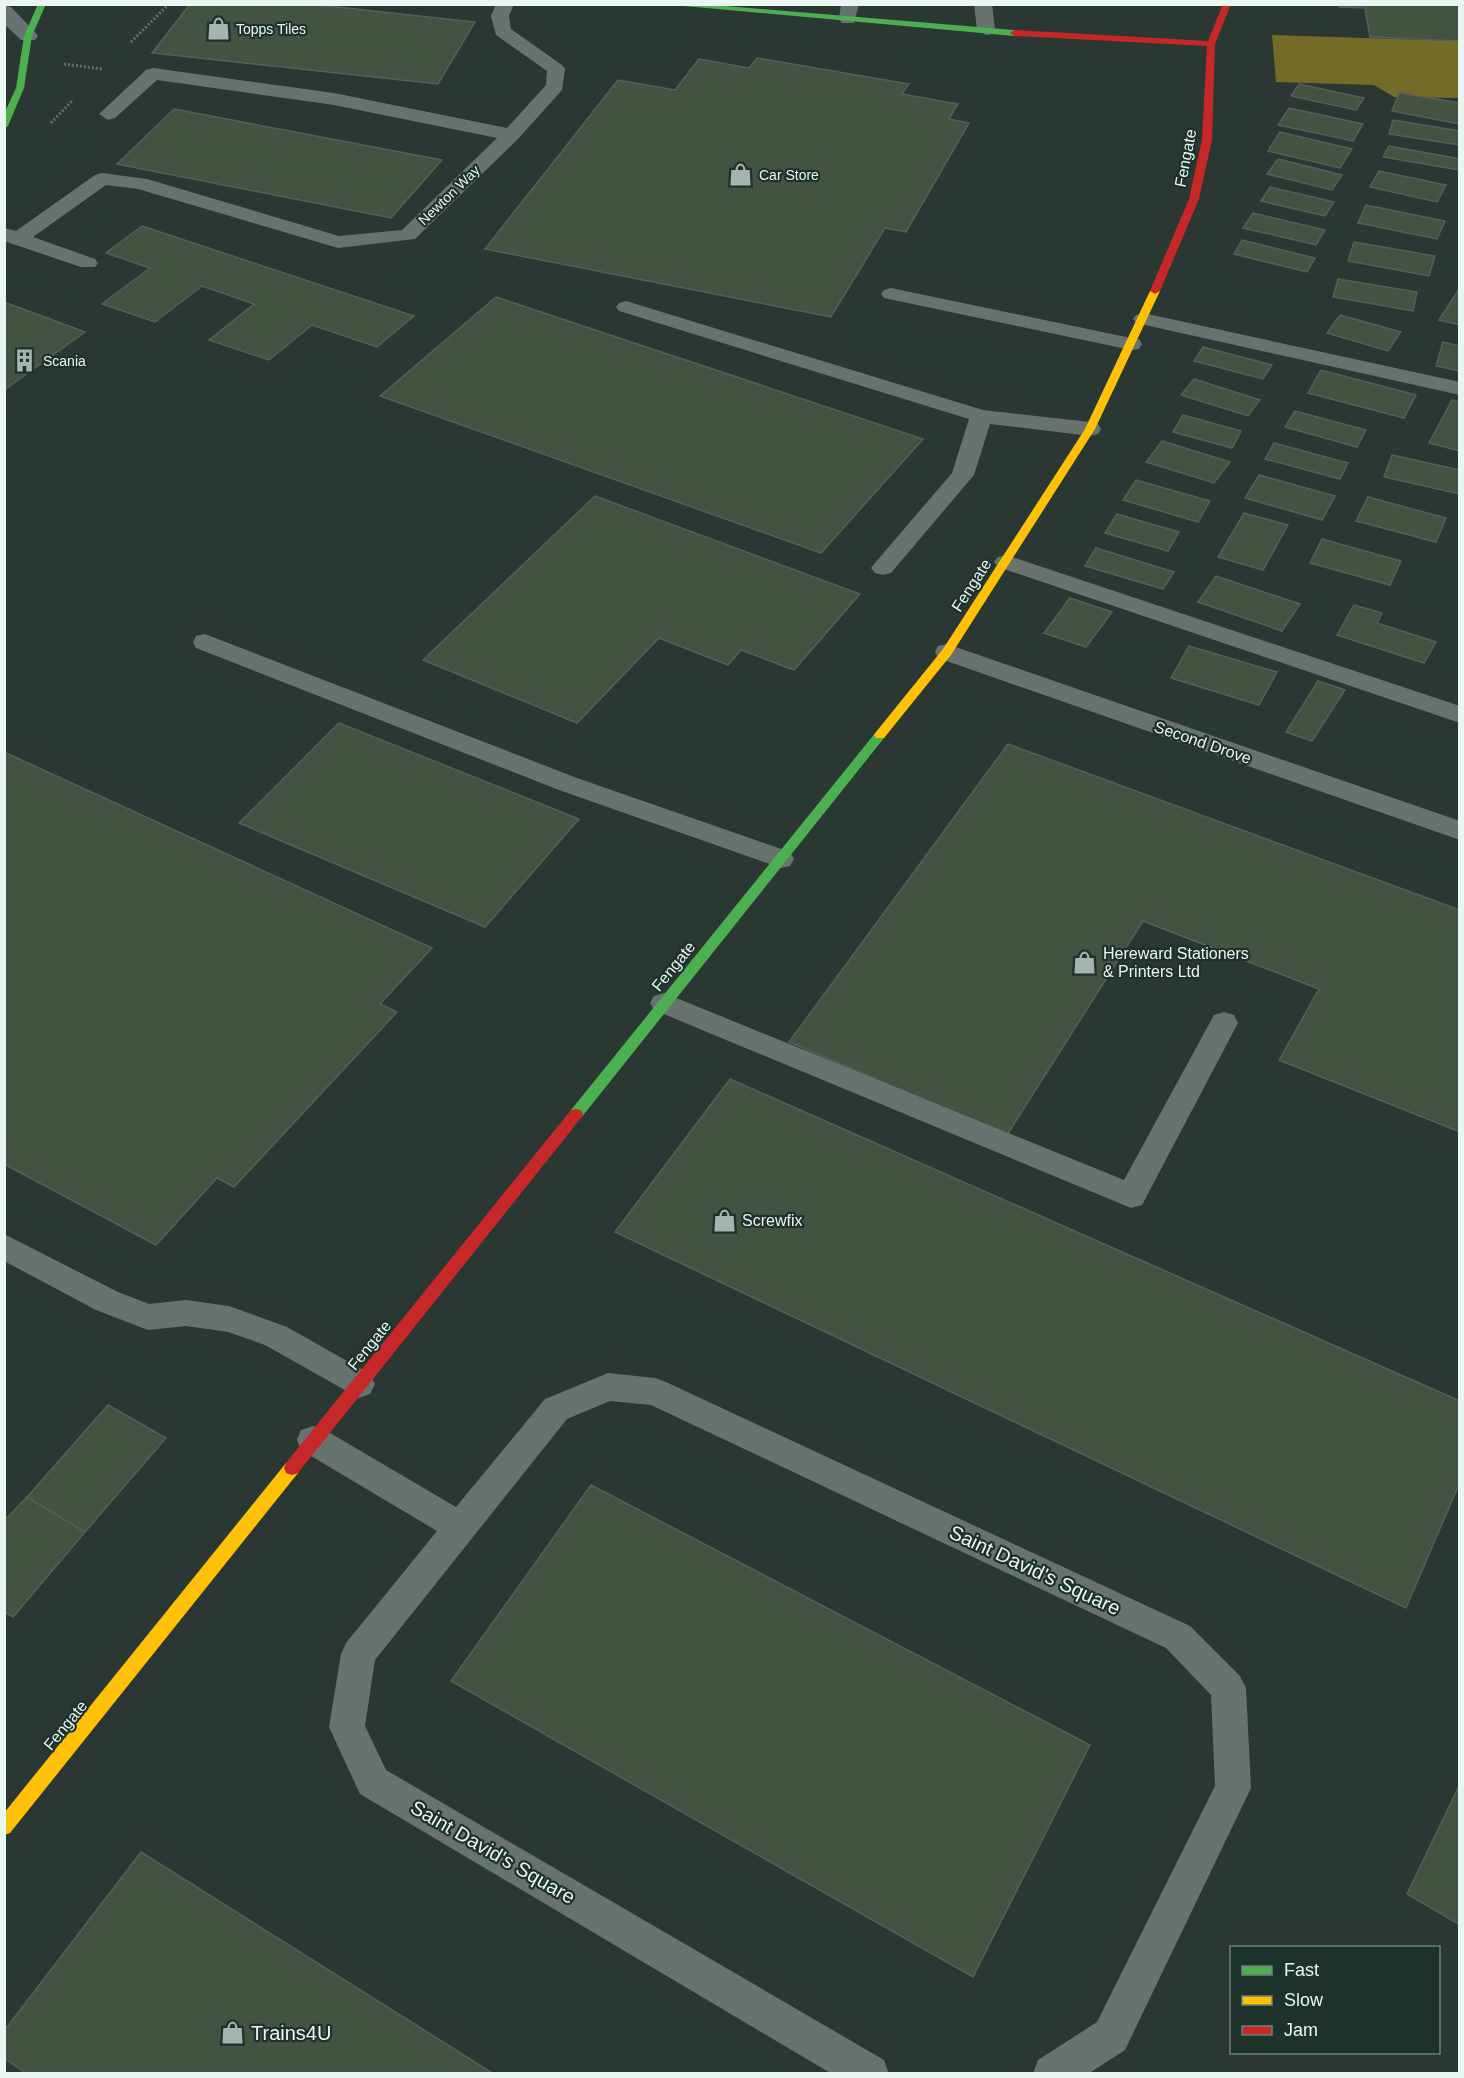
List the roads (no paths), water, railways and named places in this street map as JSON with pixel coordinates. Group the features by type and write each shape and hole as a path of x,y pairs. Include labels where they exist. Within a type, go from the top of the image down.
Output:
{"street":[{"path":"4,126 20,88 28,36 42,4"},
{"path":"666,4 849,12 986,30 1211,44"},
{"name":"Fengate","path":"4,1827 947,652 1090,429 1143,319 1194,199 1207,139 1211,44 1227,4"},
{"path":"4,11 28,36"}],"lane":[{"name":"Newton Way","path":"11,236 102,179 140,183 338,242 408,235 511,135 555,86 556,69 502,31 500,16 505,4"},
{"path":"982,4 986,30"},
{"path":"108,114 153,74 334,99 511,135"},
{"path":"11,236 88,263"},
{"path":"891,294 1131,344"},
{"path":"626,307 981,416 1090,429"},
{"path":"1143,319 1460,388"},
{"path":"883,568 963,476 981,416"},
{"path":"1006,562 1460,715"},
{"path":"205,642 568,784 781,858"},
{"name":"Second Drove","path":"947,652 1460,831"},
{"path":"664,1004 1131,1196 1224,1023"},
{"path":"4,1246 107,1301 148,1317 186,1313 230,1319 276,1336 359,1383"},
{"name":"Saint David's Square","path":"870,2073 373,1782 347,1727 358,1654 556,1408 608,1387 655,1392 1178,1637 1228,1688 1233,1788 1111,2036 1052,2073"},
{"path":"313,1440 459,1526"}],"place":[{"name":"Topps Tiles","path":"218,29"},
{"name":"Car Store","path":"741,175"},
{"name":"Scania","path":"25,361"},
{"name":"Hereward Stationers & Printers Ltd","path":"1085,962"},
{"name":"Screwfix","path":"724,1220"},
{"name":"Trains4U","path":"233,2033"}]}
